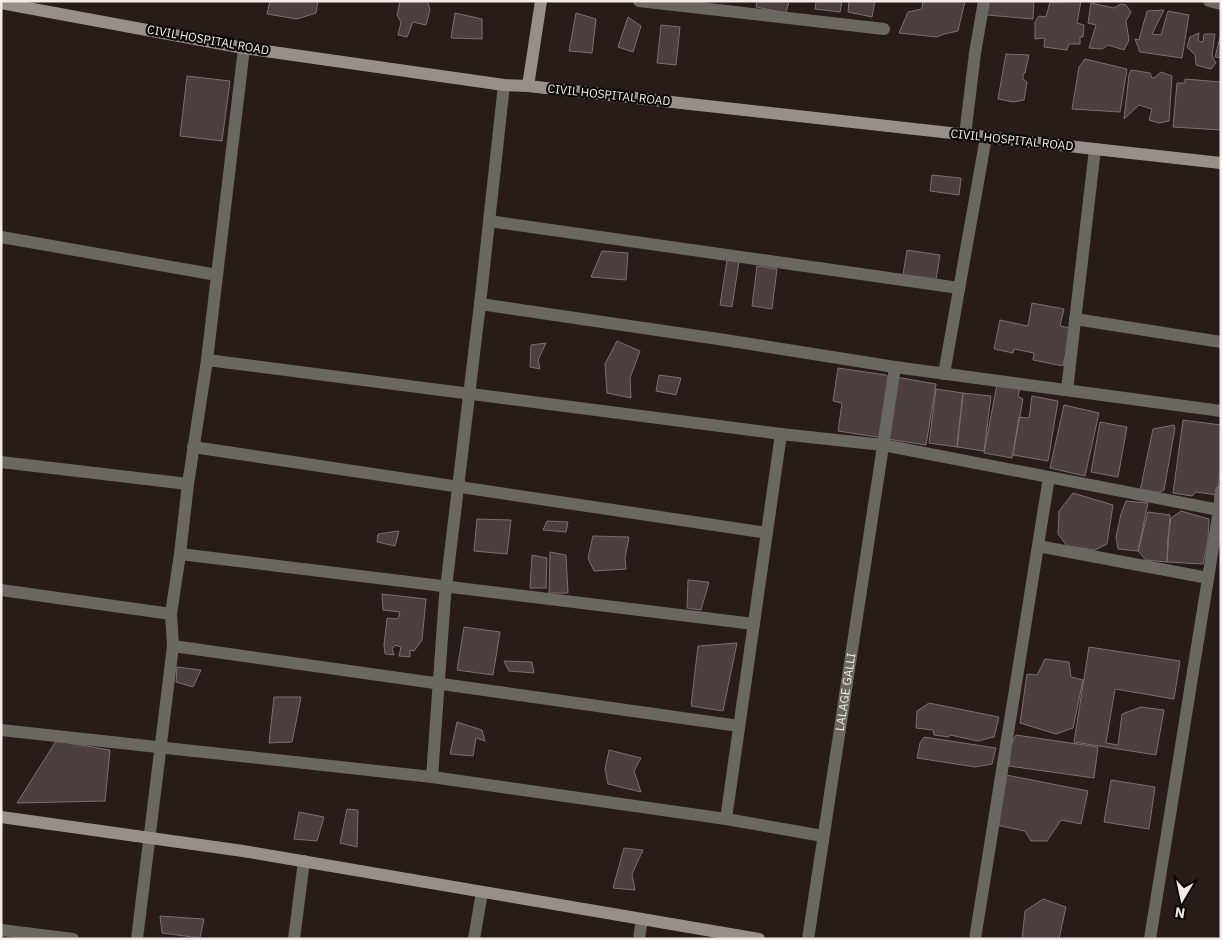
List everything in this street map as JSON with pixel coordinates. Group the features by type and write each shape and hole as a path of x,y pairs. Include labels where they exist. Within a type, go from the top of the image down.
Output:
{"main road":[{"path":"528,86 541,1"},
{"name":"CIVIL HOSPITAL ROAD","path":"1,4 244,48 504,85 528,86 1221,163"},
{"path":"1,817 243,851 759,939"}],"street":[{"path":"639,1 884,29"},
{"path":"965,135 975,53 984,1"},
{"path":"1209,1 1221,4"},
{"path":"137,939 174,646 171,614 207,360 244,48"},
{"path":"432,777 446,586 504,85"},
{"path":"944,374 986,137"},
{"path":"1066,390 1095,149"},
{"path":"489,221 959,288"},
{"path":"1,237 217,275"},
{"path":"480,304 895,367 1221,411"},
{"path":"1075,319 1221,342"},
{"path":"207,360 781,434 883,445 1219,510"},
{"name":"LALAGE GALLI","path":"808,939 895,367"},
{"path":"726,819 781,434"},
{"path":"194,447 767,533"},
{"path":"1,462 188,484"},
{"path":"975,939 1049,477"},
{"path":"1150,939 1221,491"},
{"path":"1038,546 1208,578"},
{"path":"180,554 754,624"},
{"path":"1,590 171,614"},
{"path":"174,646 739,726"},
{"path":"1,730 432,777 726,819 823,836"},
{"path":"294,939 304,861"},
{"path":"474,939 482,892"},
{"path":"639,939 642,919"},
{"path":"1,930 72,939"}],"building":[{"path":"270,1 318,1 316,13 297,19 267,14"},
{"path":"400,1 429,1 430,10 426,25 413,22 407,37 398,35 401,22 397,15"},
{"path":"757,1 789,1 786,13 756,7"},
{"path":"816,1 842,1 840,12 815,9"},
{"path":"849,1 875,1 872,17 848,12"},
{"path":"923,1 965,1 958,31 937,37 899,33 908,12 922,9"},
{"path":"987,1 1034,1 1033,19 987,15"},
{"path":"1063,1 1081,1 1077,23 1084,25 1083,37 1080,37 1080,44 1069,44 1067,50 1044,47 1045,38 1035,39 1035,22 1039,16 1046,17 1050,2 1062,3"},
{"path":"1091,3 1114,8 1121,4 1126,5 1131,12 1126,21 1129,40 1124,50 1108,45 1102,49 1089,48 1096,25 1088,23"},
{"path":"1164,10 1152,34 1161,35 1168,11 1189,15 1182,58 1140,52 1135,39 1139,40 1147,11"},
{"path":"455,13 482,19 482,39 451,38"},
{"path":"576,13 596,19 592,53 569,51"},
{"path":"628,17 641,26 633,52 618,47"},
{"path":"661,25 680,27 676,65 657,63"},
{"path":"1199,33 1198,41 1203,42 1204,34 1215,34 1212,56 1216,63 1211,69 1196,65 1195,55 1187,47 1190,37"},
{"path":"1221,34 1221,58 1215,57"},
{"path":"1006,54 1029,55 1025,73 1023,74 1023,79 1027,82 1024,100 1013,102 998,99"},
{"path":"1085,59 1127,69 1120,112 1072,109 1079,67"},
{"path":"1131,70 1150,73 1152,78 1161,72 1172,76 1169,121 1159,123 1149,120 1152,109 1139,105 1124,119"},
{"path":"187,76 230,81 222,141 180,136"},
{"path":"1185,79 1221,82 1221,130 1173,127 1177,83 1185,83"},
{"path":"932,175 961,178 959,195 930,191"},
{"path":"907,250 940,255 936,280 903,275"},
{"path":"602,251 628,253 626,280 591,277"},
{"path":"727,260 739,261 732,307 720,305"},
{"path":"757,266 777,269 772,309 752,306"},
{"path":"1032,303 1064,309 1060,326 1071,328 1063,366 1033,360 1034,353 1014,349 1013,353 994,349 1000,320 1028,326"},
{"path":"617,341 640,351 630,378 631,398 607,393 605,364"},
{"path":"546,343 538,360 540,369 530,367 531,345"},
{"path":"838,368 886,375 892,382 883,438 838,431 842,403 833,401"},
{"path":"659,375 681,378 676,395 656,391"},
{"path":"896,377 936,384 926,445 887,439"},
{"path":"997,384 1020,388 1018,396 1023,399 1012,458 984,453"},
{"path":"936,389 963,393 957,447 929,443"},
{"path":"963,393 991,396 984,451 957,447"},
{"path":"1032,396 1058,401 1048,461 1013,455 1019,417 1029,418"},
{"path":"1064,405 1099,413 1085,476 1050,468"},
{"path":"1183,420 1221,425 1221,467 1217,495 1196,492 1192,496 1173,493"},
{"path":"1100,422 1127,427 1118,477 1091,472"},
{"path":"1174,425 1164,490 1155,494 1140,491 1153,429"},
{"path":"1073,493 1113,505 1107,544 1095,550 1067,546 1058,534 1059,511"},
{"path":"1126,501 1148,503 1138,551 1118,549 1116,537"},
{"path":"1181,511 1209,519 1208,540 1203,564 1167,562 1171,518"},
{"path":"1148,512 1170,515 1167,562 1146,560 1138,551"},
{"path":"477,519 511,520 507,554 474,551"},
{"path":"547,521 568,522 566,532 543,530"},
{"path":"399,531 395,546 377,542 378,534"},
{"path":"593,536 629,537 625,558 626,569 594,571 588,558"},
{"path":"550,552 566,555 568,593 549,593"},
{"path":"532,555 547,558 546,588 530,588"},
{"path":"688,580 709,582 701,610 687,608"},
{"path":"382,594 426,599 422,640 414,651 410,650 410,657 399,656 401,647 395,645 392,649 394,655 385,654 387,618 398,619 400,612 383,610"},
{"path":"464,627 500,632 493,675 457,670"},
{"path":"737,643 723,711 691,706 698,646"},
{"path":"1089,647 1180,661 1174,699 1115,689 1106,743 1118,745 1122,714 1141,707 1164,710 1156,755 1074,742"},
{"path":"1045,659 1069,662 1071,677 1083,680 1073,728 1056,734 1020,723 1027,674 1037,675"},
{"path":"504,661 532,662 534,673 509,671"},
{"path":"177,667 201,670 193,687 176,682"},
{"path":"274,697 301,697 292,742 269,743"},
{"path":"929,703 999,717 994,737 978,741 950,735 949,737 934,735 933,730 916,728 917,711"},
{"path":"457,722 482,730 485,741 476,738 473,756 450,754"},
{"path":"1016,735 1098,747 1094,778 1009,766 1011,745"},
{"path":"924,737 996,748 992,764 975,767 917,758 920,743"},
{"path":"56,741 110,750 105,801 17,803"},
{"path":"609,750 641,758 634,771 641,792 608,784 605,769"},
{"path":"1006,775 1088,791 1081,824 1061,820 1047,841 1031,841 1025,831 996,825"},
{"path":"1111,780 1155,787 1149,829 1104,822"},
{"path":"347,809 358,810 357,847 340,843"},
{"path":"299,812 324,817 317,841 294,839"},
{"path":"624,848 643,850 632,874 635,890 613,888"},
{"path":"1043,899 1066,907 1059,939 1022,939 1025,911"},
{"path":"160,916 204,919 200,938 162,933"}]}
